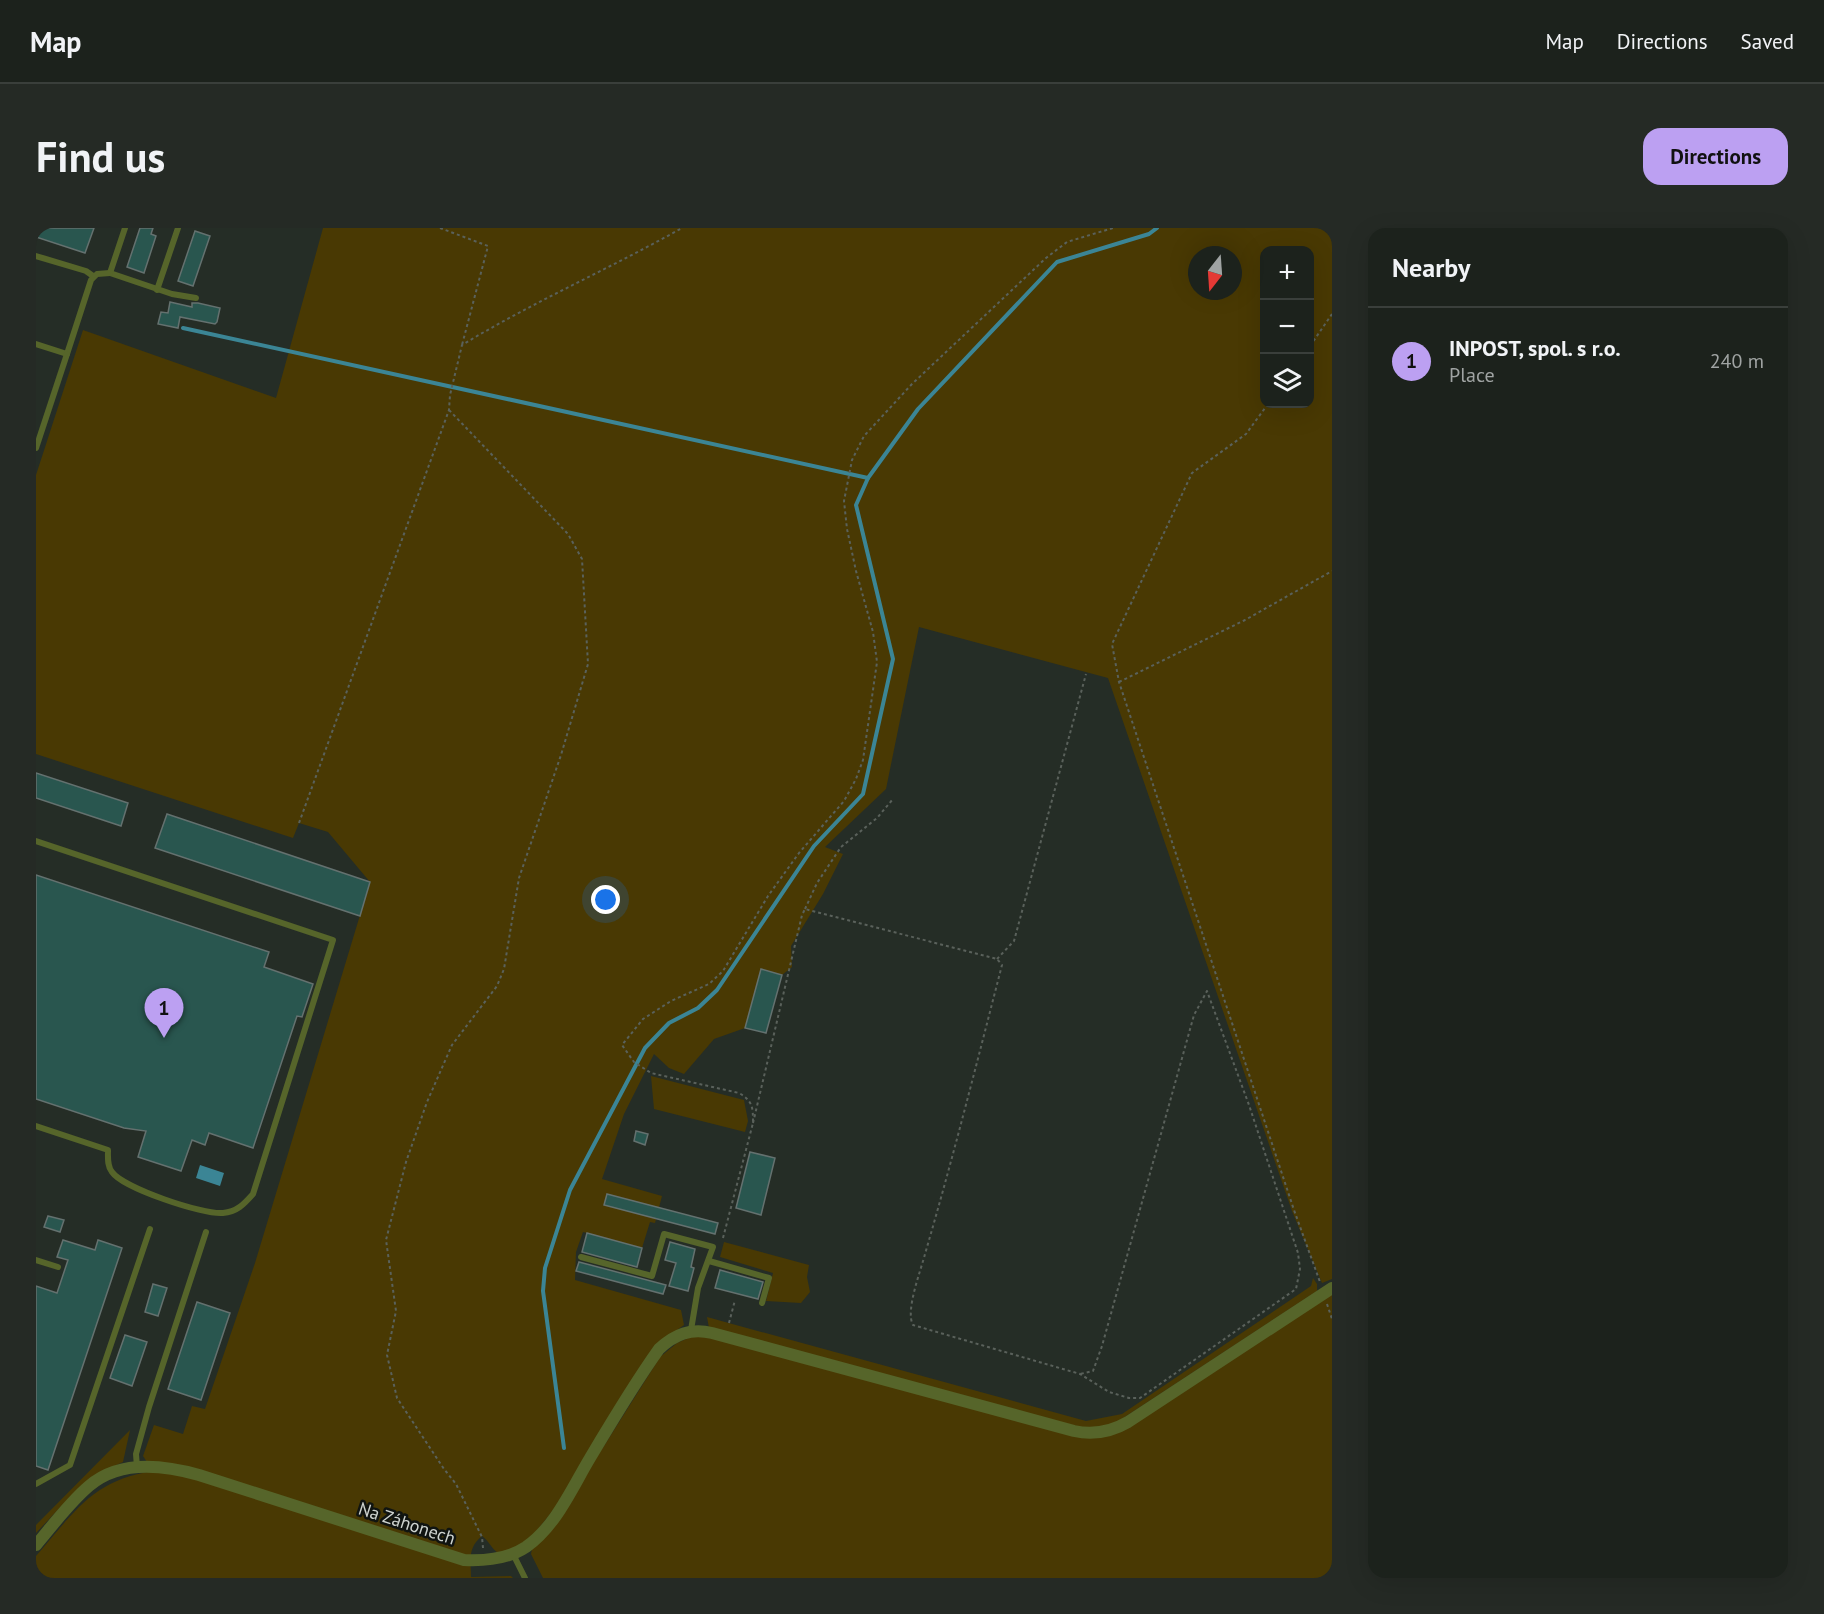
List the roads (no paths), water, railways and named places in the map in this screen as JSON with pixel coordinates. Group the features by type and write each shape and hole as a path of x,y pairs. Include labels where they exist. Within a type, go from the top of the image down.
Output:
{"street":[{"path":"691,1330 712,1333 1088,1433 1111,1431 1128,1422 1328,1290"},
{"name":"Na Záhonech","path":"36,1545 90,1485 109,1475 137,1468 166,1468 189,1472 464,1560 484,1560 513,1554 532,1542 564,1503 589,1459 659,1349 674,1338 691,1330"}],"lane":[{"path":"110,273 124,228"},
{"path":"157,290 178,228"},
{"path":"36,255 86,271 93,276"},
{"path":"93,276 110,273 157,290 196,298"},
{"path":"36,448 93,276"},
{"path":"36,344 67,354"},
{"path":"36,841 333,940 253,1194 240,1209 224,1214 204,1212 146,1192 111,1172 108,1150 36,1126"},
{"path":"36,1484 70,1464 150,1229"},
{"path":"137,1468 136,1454 149,1407 206,1232"},
{"path":"581,1257 652,1276 664,1234 713,1247 698,1288 691,1330"},
{"path":"36,1260 58,1267"},
{"path":"709,1261 769,1278 762,1303"},
{"path":"513,1554 525,1578"}],"water":[{"path":"200,1165 224,1173 220,1186 196,1178"}],"waterway":[{"path":"564,1448 543,1291 545,1268 570,1190 645,1048 669,1023 698,1008 717,990 814,846 863,794 893,659 856,505 868,478 918,409 1057,262 1149,234 1157,228"},
{"path":"183,328 868,478"}],"place":[{"name":"INPOST, spol. s r.o.","path":"164,1038"}]}
